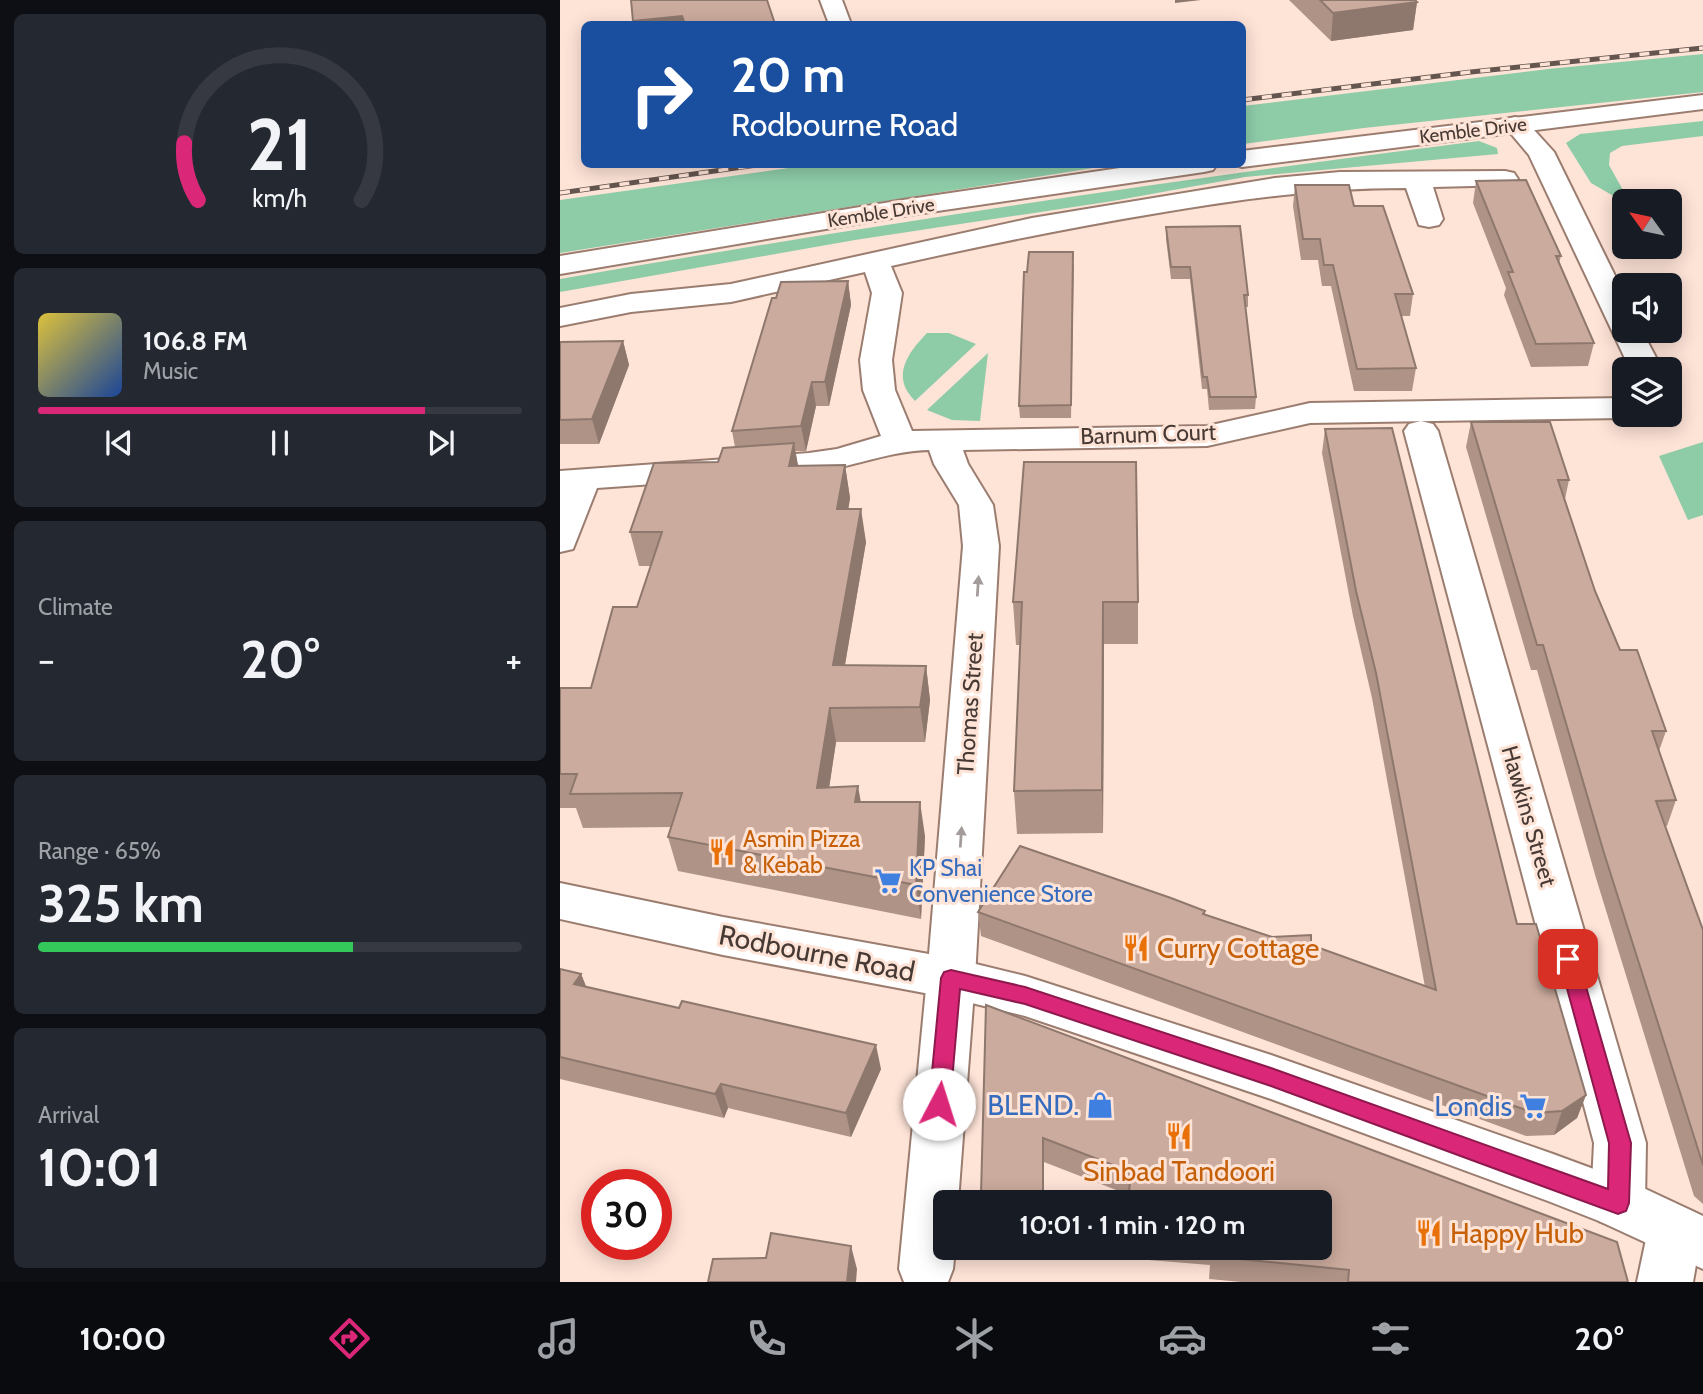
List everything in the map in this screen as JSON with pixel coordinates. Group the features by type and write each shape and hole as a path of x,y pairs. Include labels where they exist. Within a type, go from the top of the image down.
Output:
{"street":[{"path":"831,0 839,21"},
{"name":"Kemble Drive","path":"1246,158 1703,102"},
{"path":"1516,124 1541,152 1612,299"},
{"name":"Kemble Drive","path":"560,265 889,211 1177,168"},
{"path":"560,317 631,303 731,293 1031,226 1275,186 1340,180 1505,180"},
{"path":"1417,180 1429,219"},
{"path":"874,261 887,293 876,360 879,390 900,441"},
{"name":"Barnum Court","path":"572,480 809,463 840,458 900,441 1207,436 1310,413 1612,408"},
{"path":"1351,433 1465,430"},
{"name":"Hawkins Street","path":"1421,431 1620,1143 1618,1203"},
{"name":"Thomas Street","path":"926,1269 951,978 981,546 976,505 951,464 942,439"},
{"path":"560,541 572,480"},
{"name":"Rodbourne Road","path":"560,901 723,936 951,978 1025,996 1258,1073 1618,1203 1689,1236"},
{"path":"1665,1282 1689,1236"}],"green space":[{"path":"1703,54 1703,92 1364,128 1246,144 1246,106 1548,69"},
{"path":"1703,121 1703,136 1622,146 1610,153 1609,165 1622,189 1612,189 1612,195 1591,183 1566,143 1580,134"},
{"path":"1479,141 1497,148 1498,154 1245,177 1113,201 855,240 560,292 560,279 789,241 1133,188"},
{"path":"789,168 1093,168 560,253 560,200"},
{"path":"927,333 949,333 976,344 915,401 904,383 903,374 908,357"},
{"path":"988,353 980,421 952,420 927,410"},
{"path":"1703,442 1703,515 1688,520 1659,456"}],"building":[{"path":"631,0 767,0 774,21 684,21 682,16 633,21"},
{"path":"1320,0 1415,0 1417,2 1333,13"},
{"path":"1526,180 1561,256 1556,256 1594,343 1536,344 1508,272 1513,272 1476,181"},
{"path":"1295,185 1349,185 1354,206 1383,206 1413,294 1395,294 1416,368 1357,369 1333,265 1324,265 1320,239 1303,239"},
{"path":"1240,226 1248,295 1244,295 1256,397 1210,397 1207,377 1203,377 1190,267 1171,267 1166,227"},
{"path":"1029,252 1073,252 1071,405 1019,406 1024,272 1027,272"},
{"path":"848,281 825,382 812,382 801,426 732,431 772,298 776,298 781,282"},
{"path":"623,341 592,419 560,420 560,342"},
{"path":"1471,422 1550,422 1569,480 1558,480 1595,591 1620,650 1637,650 1666,731 1652,731 1676,800 1656,801 1703,930 1703,1165 1604,853 1543,645 1537,645"},
{"path":"1392,428 1517,924 1536,924 1586,1095 1562,1111 1534,1113 978,912 1020,846 1171,898 1205,911 1203,914 1272,937 1311,935 1311,945 1436,990 1376,673 1356,591 1325,429"},
{"path":"794,443 789,466 845,465 837,509 861,509 833,665 926,666 920,707 830,708 817,788 858,786 855,802 920,802 916,885 668,837 682,793 570,794 577,774 560,774 560,688 591,688 613,607 637,607 662,532 630,532 654,463 718,462 723,448"},
{"path":"1024,462 1136,462 1138,602 1103,602 1102,790 1014,791 1022,602 1013,602"},
{"path":"560,969 581,974 574,984 679,1008 682,1001 876,1045 846,1113 721,1084 715,1094 560,1057"},
{"path":"986,1005 1617,1242 1628,1282 1348,1282 1349,1270 1250,1260 1332,1260 1332,1190 1129,1190 1131,1172 1043,1138 1043,1190 981,1190"},
{"path":"771,1233 851,1246 847,1282 708,1282 713,1259 766,1258"}],"railway":[{"path":"1246,100 1471,72 1703,48"},
{"path":"560,193 736,168"}],"place":[{"name":"Asmin Pizza & Kebab","path":"722,852"},
{"name":"KP Shai Convenience Store","path":"888,881"},
{"name":"Curry Cottage","path":"1136,948"},
{"name":"BLEND.","path":"1100,1105"},
{"name":"Londis","path":"1533,1106"},
{"name":"Sinbad Tandoori","path":"1179,1136"},
{"name":"Happy Hub","path":"1429,1233"}],"route":[{"path":"939,1104 951,978 1025,996 1271,1077 1618,1203 1620,1143 1568,959"}]}
